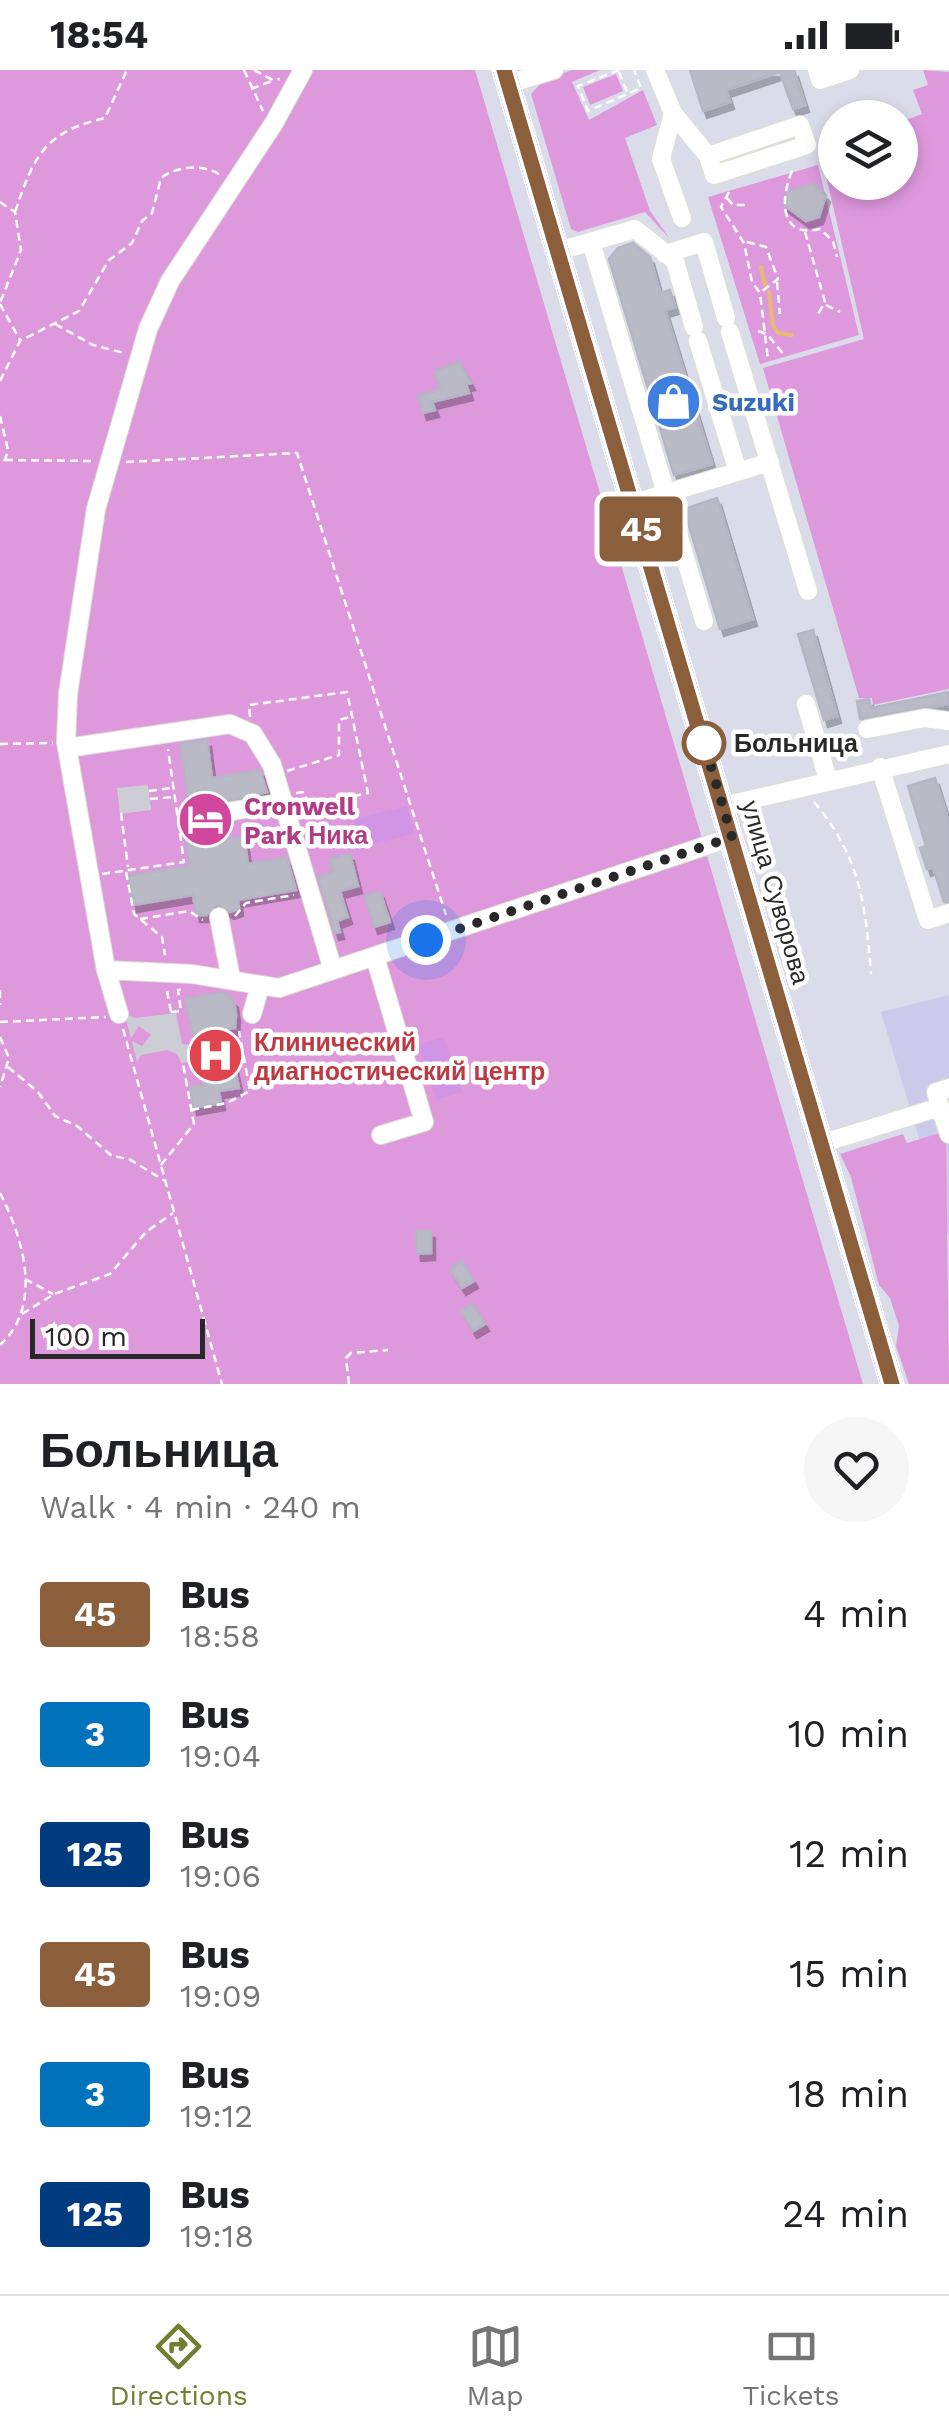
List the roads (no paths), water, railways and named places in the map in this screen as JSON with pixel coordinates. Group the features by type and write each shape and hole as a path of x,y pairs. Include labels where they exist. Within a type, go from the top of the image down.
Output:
{"main road":[{"name":"улица Суворова","path":"506,77 892,1384"}],"lane":[{"path":"506,77 554,70"},
{"path":"656,70 674,113 708,156 714,175 807,144 800,125 708,156"},
{"path":"817,70 820,80 850,70"},
{"path":"118,1014 106,970 67,745 70,677 108,463 140,356 170,281 274,123 302,72"},
{"path":"674,113 661,159 682,218"},
{"path":"559,251 635,228 675,262 738,472"},
{"path":"590,242 704,621"},
{"path":"666,254 704,242 808,592"},
{"path":"634,503 770,462"},
{"path":"806,704 828,780"},
{"path":"868,730 926,718 949,721"},
{"path":"67,745 230,724 252,734 276,774 333,970"},
{"path":"723,806 949,754"},
{"path":"880,767 928,920 949,913"},
{"path":"222,813 283,799"},
{"path":"106,970 279,988 732,837"},
{"path":"219,918 231,980"},
{"path":"375,957 424,1122 381,1135"},
{"path":"252,1014 260,986"},
{"path":"949,1088 936,1092 949,1134"},
{"path":"820,1144 940,1106"}],"waterway":[{"path":"761,267 765,285"},
{"path":"769,292 773,326 778,333 792,335"}],"place":[{"name":"Suzuki","path":"673,402"},
{"name":"Больница","path":"704,743"},
{"name":"Cronwell Park Ника","path":"205,820"},
{"name":"Клинический диагностический центр","path":"215,1056"}]}
